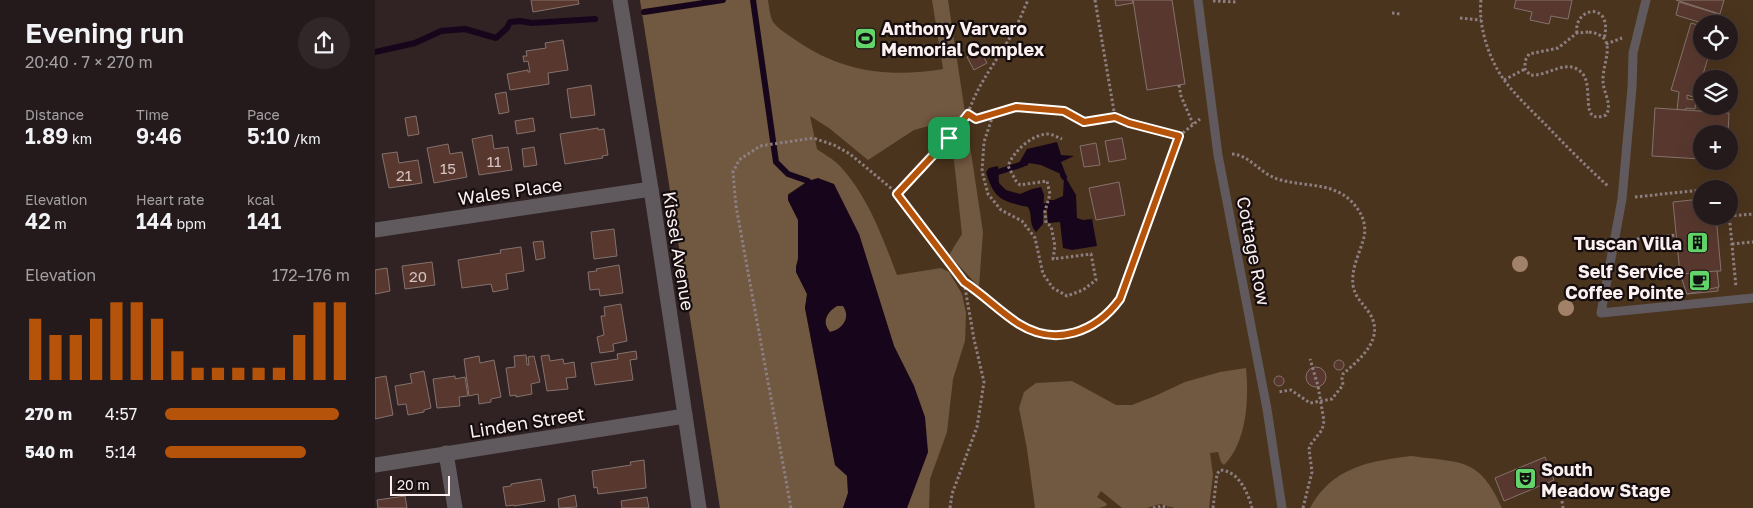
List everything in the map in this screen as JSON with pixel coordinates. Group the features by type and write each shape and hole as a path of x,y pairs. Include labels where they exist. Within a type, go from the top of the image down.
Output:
{"street":[{"name":"Kissel Avenue","path":"620,0 651,189 699,508"},
{"name":"Wales Place","path":"375,230 651,189"},
{"name":"Linden Street","path":"375,465 685,416"},
{"path":"446,454 455,508"}],"lane":[{"name":"Cottage Row","path":"1197,0 1219,155 1265,395 1282,508"},
{"path":"1646,0 1633,53 1632,88 1622,199 1601,313 1753,298"}],"path":[{"path":"897,194 949,138 968,114 983,79 1013,32 1028,0"},
{"path":"1095,0 1115,117"},
{"path":"1205,0 1237,2"},
{"path":"1481,0 1481,20 1487,43 1495,65 1505,80 1531,111 1622,199 1693,191"},
{"path":"1577,33 1576,28 1579,18 1584,14 1595,12 1601,14 1606,22 1604,39 1608,56 1603,84 1609,106 1606,115 1595,117 1588,109 1589,87 1583,73 1577,69 1563,67 1543,75 1530,75 1525,69 1525,61 1529,54 1558,48 1577,33 1595,33 1604,39"},
{"path":"1392,14 1400,14"},
{"path":"1460,18 1481,20"},
{"path":"1505,80 1525,69"},
{"path":"1179,85 1181,96 1193,124"},
{"path":"968,114 976,119 1016,107 1064,111 1084,122 1115,117 1129,123 1179,136"},
{"path":"993,114 984,142 982,171 988,194 1001,210 1022,221 1035,238 1043,274 1053,288 1067,296 1083,290 1096,280 1091,254 1053,259 1055,246 1051,226 1046,224 1045,210 1050,194 1047,181 1020,185 1009,168 1011,159 1027,143 1046,134 1062,139"},
{"path":"791,508 736,206 733,172 739,160 760,146 782,142 813,138 834,145 850,154 897,194 964,282 979,291 1019,324 1031,330 1056,335 1081,331 1093,326 1108,314 1120,299 1179,136 1198,119 1213,118"},
{"path":"1219,155 1242,156 1247,158 1258,169 1278,179 1337,191 1346,196 1361,215 1365,230 1354,270 1353,283 1359,302 1370,313 1373,321 1374,331 1370,347 1363,357 1343,374 1343,385 1332,398 1310,402 1291,390 1265,395"},
{"path":"1738,215 1753,214"},
{"path":"1730,225 1738,299"},
{"path":"1615,241 1676,235"},
{"path":"1732,244 1753,242"},
{"path":"949,508 951,494 977,427 984,382 964,282"},
{"path":"1303,508 1312,472 1309,450 1324,426 1322,400 1310,359"},
{"path":"1213,508 1217,474 1223,470 1242,483 1252,508"},
{"path":"1562,501 1563,508"},
{"path":"1153,508 1162,506 1168,508"}],"shaded area":[{"path":"640,0 1753,0 1753,508 720,508"},
{"path":"640,0 768,0 771,17 775,25 814,51 831,60 849,66 867,70 904,73 943,69 932,0 948,0 983,232 979,287 949,255 962,234 952,142 936,124 914,130 868,160 829,128 810,116 817,149 839,165 858,190 873,217 897,275 941,268 949,272 962,294 966,313 965,341 953,379 947,432 930,479 929,508 907,508 928,452 914,386 894,346 859,234 808,181 788,194 788,200 798,220 796,272 807,294 805,308 835,465 847,475 848,493 843,508 720,508"},
{"path":"1057,142 1061,155 1074,156 1061,162 1065,172 1063,175 1041,165 1029,163 1027,166 1019,163 1027,149"},
{"path":"998,166 999,183 1006,190 1020,194 1041,187 1044,195 1043,224 1036,232 1032,225 1028,207 1005,200 992,188 986,172 989,168"},
{"path":"1064,177 1076,195 1077,218 1083,220 1092,219 1097,246 1072,250 1063,248 1060,222 1048,223 1047,211 1049,200 1063,196"},
{"path":"818,178 834,184 859,234 894,346 914,386 925,417 928,452 907,508 843,508 848,493 847,476 835,465 805,308 807,294 796,272 798,220 788,200 788,195 808,181","holes":["843,306 846,318 839,328 830,332 826,325 826,318 833,308"]},
{"path":"837,306 843,306 845,310 845,322 839,328 830,332 826,325 826,318 830,311"},
{"path":"1246,368 1245,420 1238,444 1232,456 1224,465 1218,452 1210,453 1213,475 1209,508 1175,508 1160,504 1147,508 1122,508 1101,491 1097,497 1107,504 1099,508 1035,508 1019,408 1024,392 1036,383 1072,381 1116,405 1132,405 1185,382 1220,372"},
{"path":"1411,456 1456,462 1477,471 1494,491 1502,508 1310,508 1329,483 1341,475 1381,460"}],"building":[{"path":"531,0 578,0 579,4 533,12"},
{"path":"1115,0 1132,0 1133,3 1116,6"},
{"path":"1133,0 1172,0 1185,84 1147,90"},
{"path":"1516,0 1572,0 1568,19 1551,16 1549,24 1530,20 1532,12 1514,8"},
{"path":"1676,0 1724,0 1720,14"},
{"path":"1679,2 1715,13 1714,15 1693,15 1693,20 1676,15"},
{"path":"1691,23 1693,24 1693,60 1707,60 1704,70 1693,70 1693,97 1687,95 1687,99 1693,100 1693,109 1677,110 1679,92 1671,90"},
{"path":"563,40 568,70 548,73 549,84 510,90 507,74 528,70 530,72 528,61 524,62 523,56 527,56 526,51 546,48 545,43"},
{"path":"980,50 987,63 974,70 967,57"},
{"path":"591,85 595,115 571,118 567,89"},
{"path":"506,92 509,112 499,114 495,94"},
{"path":"1655,108 1693,111 1693,115 1729,115 1728,125 1693,125 1693,159 1652,156"},
{"path":"416,116 419,134 408,136 405,118"},
{"path":"533,118 535,131 517,134 515,121"},
{"path":"598,128 598,130 604,129 608,155 602,156 603,158 565,164 560,134"},
{"path":"492,135 494,149 508,147 512,170 479,175 472,139"},
{"path":"1122,138 1126,159 1109,162 1105,141"},
{"path":"1096,143 1100,165 1084,167 1080,146"},
{"path":"448,144 450,154 462,152 467,177 434,183 427,148"},
{"path":"534,147 537,165 524,167 522,149"},
{"path":"397,152 399,163 418,160 422,183 389,188 382,154"},
{"path":"1119,182 1125,215 1096,220 1089,188"},
{"name":"Tuscan Villa","path":"1693,200 1693,225 1717,225 1721,271 1717,271 1718,291 1687,294 1685,274 1680,274 1673,202"},
{"path":"614,229 617,256 594,259 591,232"},
{"path":"543,241 545,258 536,260 533,242"},
{"path":"521,247 524,271 506,274 508,289 493,292 491,284 462,288 458,260 501,253 500,250"},
{"path":"432,262 435,285 405,289 402,266"},
{"path":"619,265 623,293 600,296 599,289 590,290 588,272"},
{"path":"387,268 390,291 375,294 375,270"},
{"name":"Self Service Coffee Pointe","path":"1717,271 1719,287 1687,294 1680,274"},
{"path":"621,304 627,341 613,344 614,351 600,353 597,337 604,335 601,316 605,316 604,307"},
{"path":"636,351 637,359 630,360 633,380 595,385 591,363 618,359 617,354"},
{"path":"526,355 527,365 529,365 528,357 534,356 540,382 531,384 532,394 516,397 516,395 510,396 506,368 515,367 514,356"},
{"path":"549,355 550,361 563,359 564,364 574,362 576,377 566,378 568,389 547,391 541,356"},
{"path":"479,356 480,363 494,360 501,397 491,399 491,402 479,404 478,394 469,396 464,359"},
{"path":"1337,360 1341,360 1344,365 1343,369 1337,370 1334,367 1334,363"},
{"path":"1316,367 1323,370 1326,377 1323,384 1316,387 1309,384 1306,377 1309,370"},
{"path":"424,371 431,408 424,410 424,412 408,415 406,404 398,405 395,386 412,383 410,374"},
{"path":"386,376 393,415 375,419 375,378"},
{"path":"455,376 455,379 465,377 468,396 459,397 460,406 437,408 433,379"},
{"path":"1277,376 1281,376 1284,381 1283,385 1277,386 1274,383 1274,379"},
{"name":"South Meadow Stage","path":"1545,457 1554,480 1504,501 1495,478"},
{"path":"644,460 646,488 598,494 597,487 594,488 592,471 631,465 630,462"},
{"path":"541,479 545,501 506,506 503,487"},
{"path":"575,495 577,507 559,508 558,499"},
{"path":"405,496 407,508 378,508 377,500"},
{"path":"647,497 649,508 622,508 621,501"}],"waterway":[{"path":"644,12 723,0"},
{"path":"753,0 776,162 788,174 808,181"},
{"path":"375,52 415,43 441,31 465,29 496,38 507,28 510,22 532,23 595,19"},
{"path":"998,172 1023,164"},
{"path":"1043,207 1047,206"}],"place":[{"name":"Anthony Varvaro Memorial Complex","path":"865,38"},
{"name":"Tuscan Villa","path":"1698,243"},
{"name":"Self Service Coffee Pointe","path":"1700,281"},
{"name":"South Meadow Stage","path":"1525,479"}],"route":[{"path":"1016,107 1064,111 1084,122 1115,117 1129,123 1179,136 1120,299 1113,309 1093,326 1081,331 1069,334 1043,334 1019,324 979,291 964,282 938,245 897,194 949,138 968,114 976,119 1016,107"}]}
